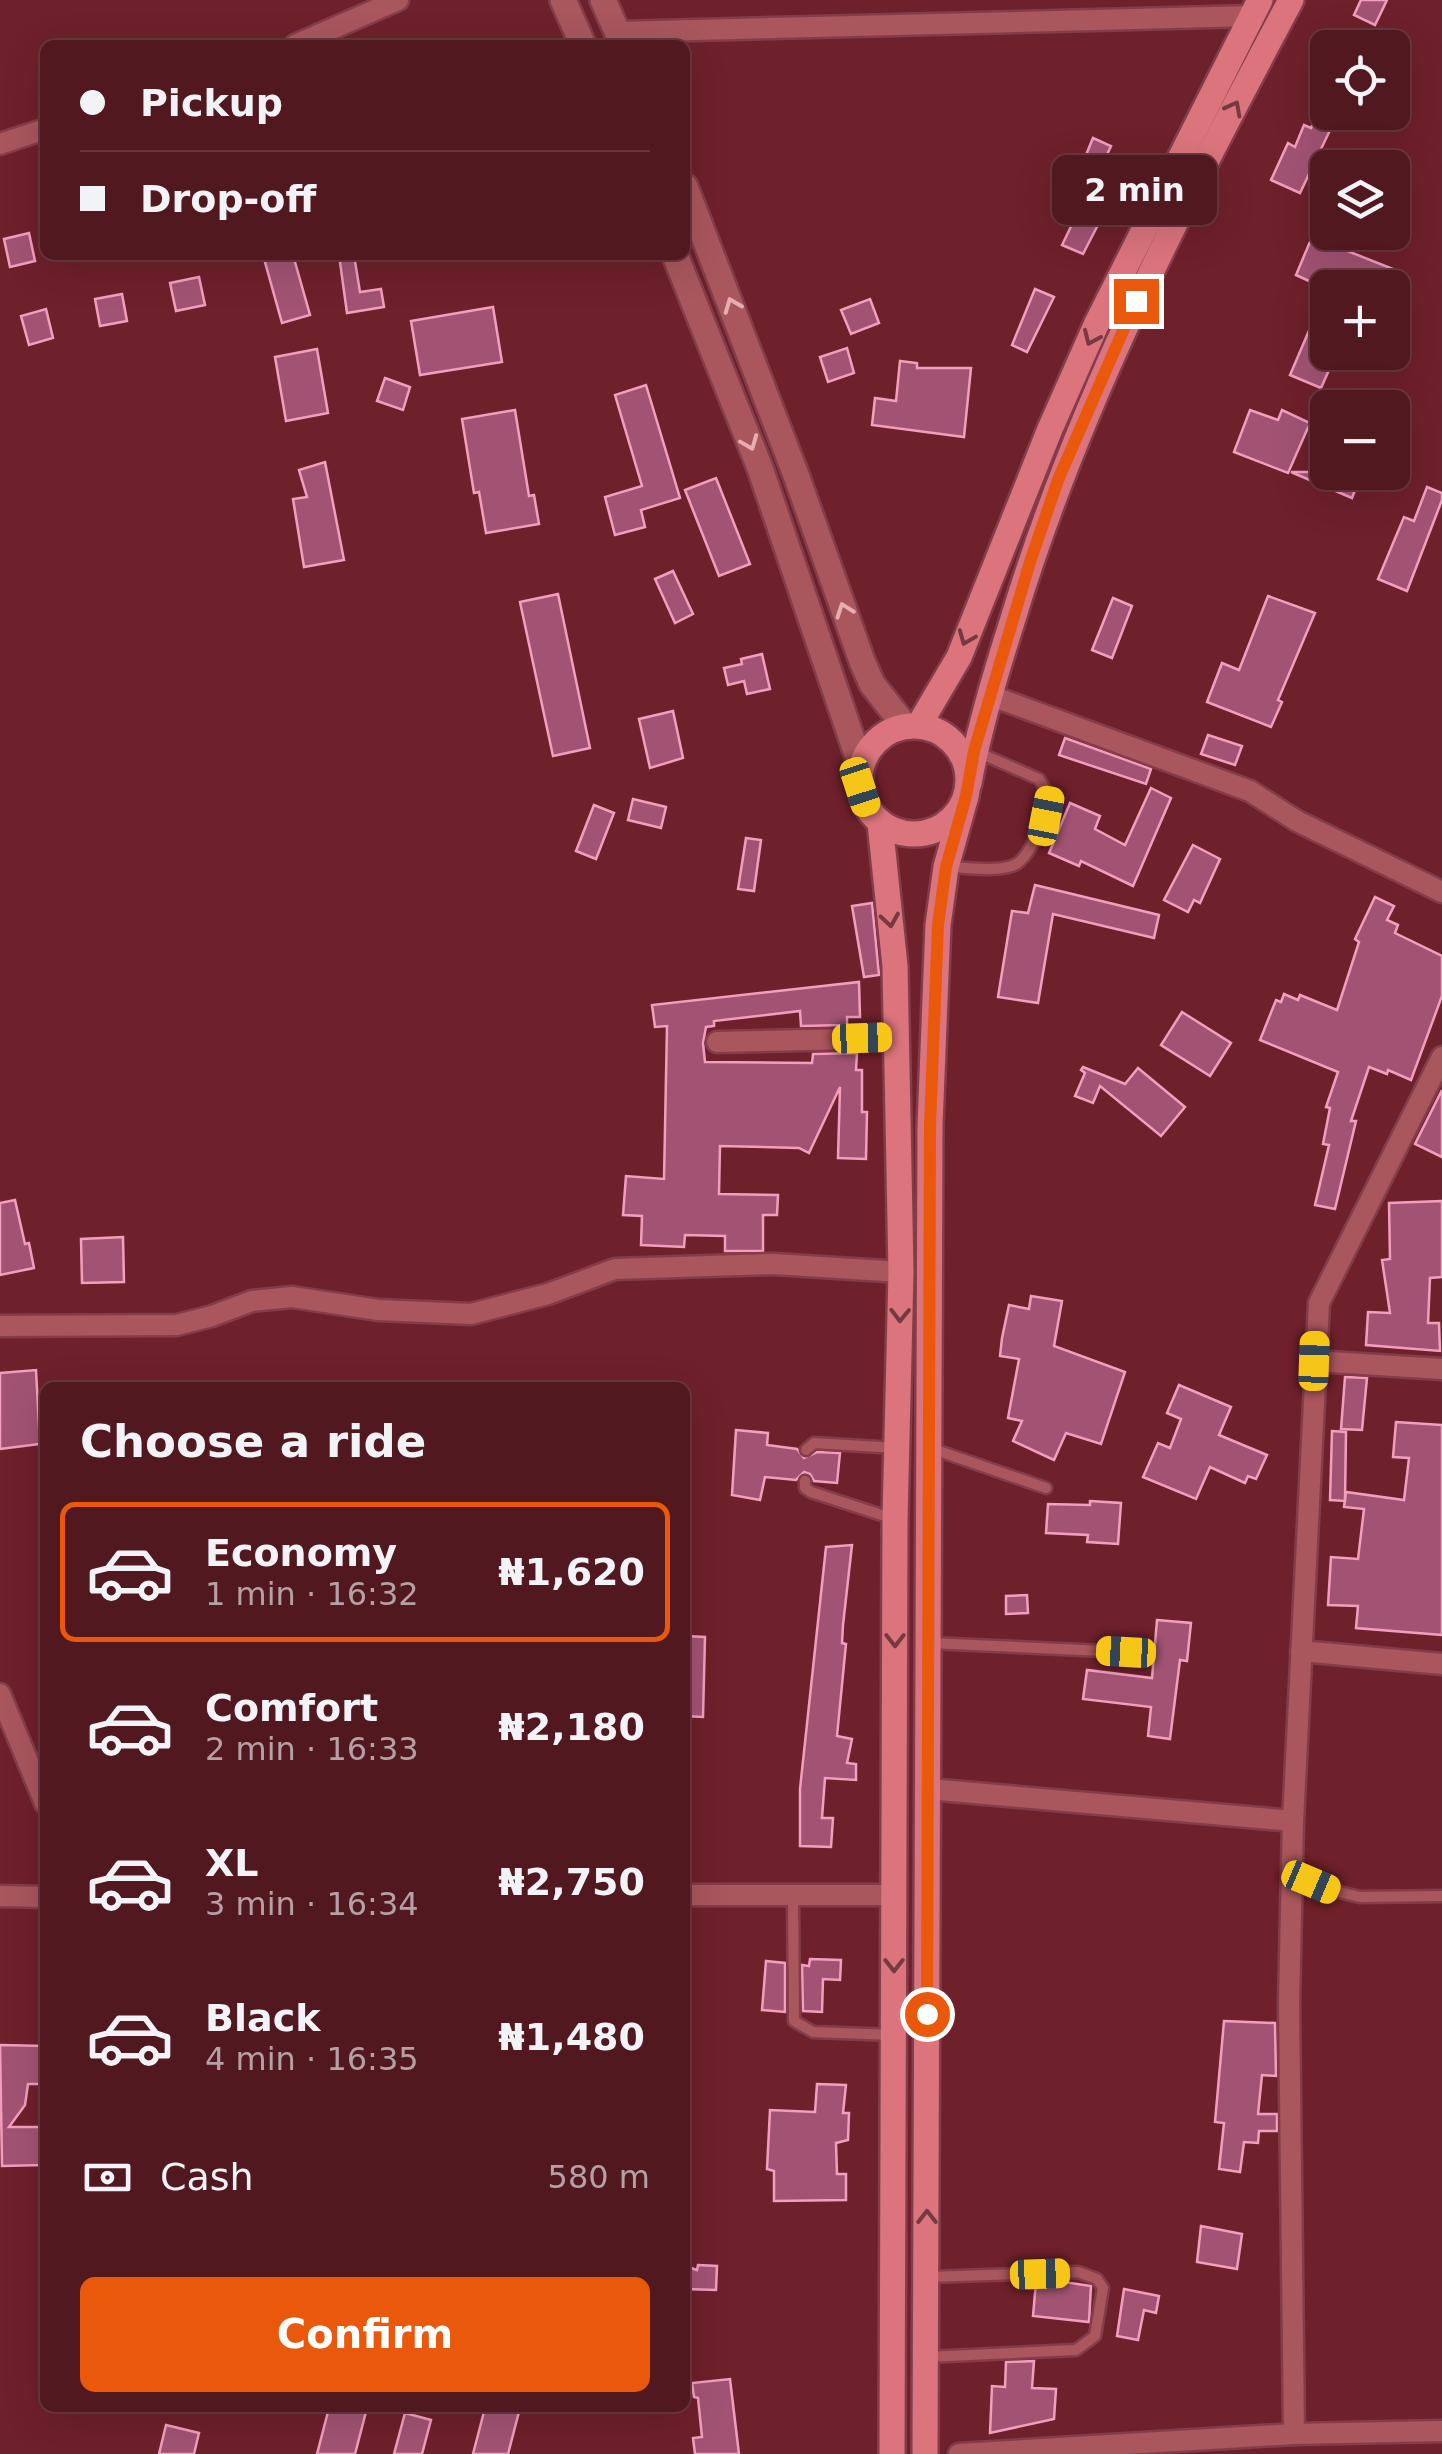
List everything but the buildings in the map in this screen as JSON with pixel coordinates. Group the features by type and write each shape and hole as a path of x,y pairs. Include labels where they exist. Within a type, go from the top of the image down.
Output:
{"main road":[{"path":"562,0 581,40"},
{"path":"603,0 621,38"},
{"path":"925,2454 930,1125 938,925 946,867 990,695 1058,480 1122,330 1291,0"},
{"path":"912,725 959,657 1096,325 1256,8"},
{"path":"690,199 796,475 862,661 872,684 912,725"},
{"path":"678,260 760,468 861,766 860,787 866,807 895,832 930,832 958,812 968,790 968,769 956,744 933,728 912,725 882,735 861,766"},
{"path":"880,823 894,939 901,1272 895,1519 892,2454"}],"street":[{"path":"306,40 398,0"},
{"path":"621,38 1256,8"},
{"path":"0,144 40,131"},
{"path":"990,695 1250,791 1298,821 1442,892"},
{"path":"717,1042 898,1038"},
{"path":"1294,2434 1289,2003 1293,1822 1318,1303 1442,1057"},
{"path":"0,1326 177,1325 252,1301 292,1297 378,1310 471,1314 548,1294 615,1269 774,1264 901,1272"},
{"path":"1314,1361 1442,1369"},
{"path":"1301,1651 1442,1664"},
{"path":"0,1694 40,1792"},
{"path":"928,1789 1293,1822"},
{"path":"690,1896 894,1895"},
{"path":"0,1896 40,1897"},
{"path":"959,2454 1294,2434 1442,2432"}],"lane":[{"path":"946,867 1011,867 1024,859 1046,816 1049,796 1039,779 974,751"},
{"path":"806,1450 814,1442 896,1448"},
{"path":"929,1448 1046,1488"},
{"path":"806,1480 810,1492 895,1519"},
{"path":"928,1643 1126,1652"},
{"path":"1292,1873 1360,1898 1442,1896"},
{"path":"794,1895 794,2021 813,2032 894,2035"},
{"path":"926,2276 1078,2272 1098,2279 1103,2288 1095,2336 1076,2350 926,2358"}],"route":[{"path":"927,2014 930,1125 938,925 946,867 974,751 1030,562 1058,480 1136,301"}]}
